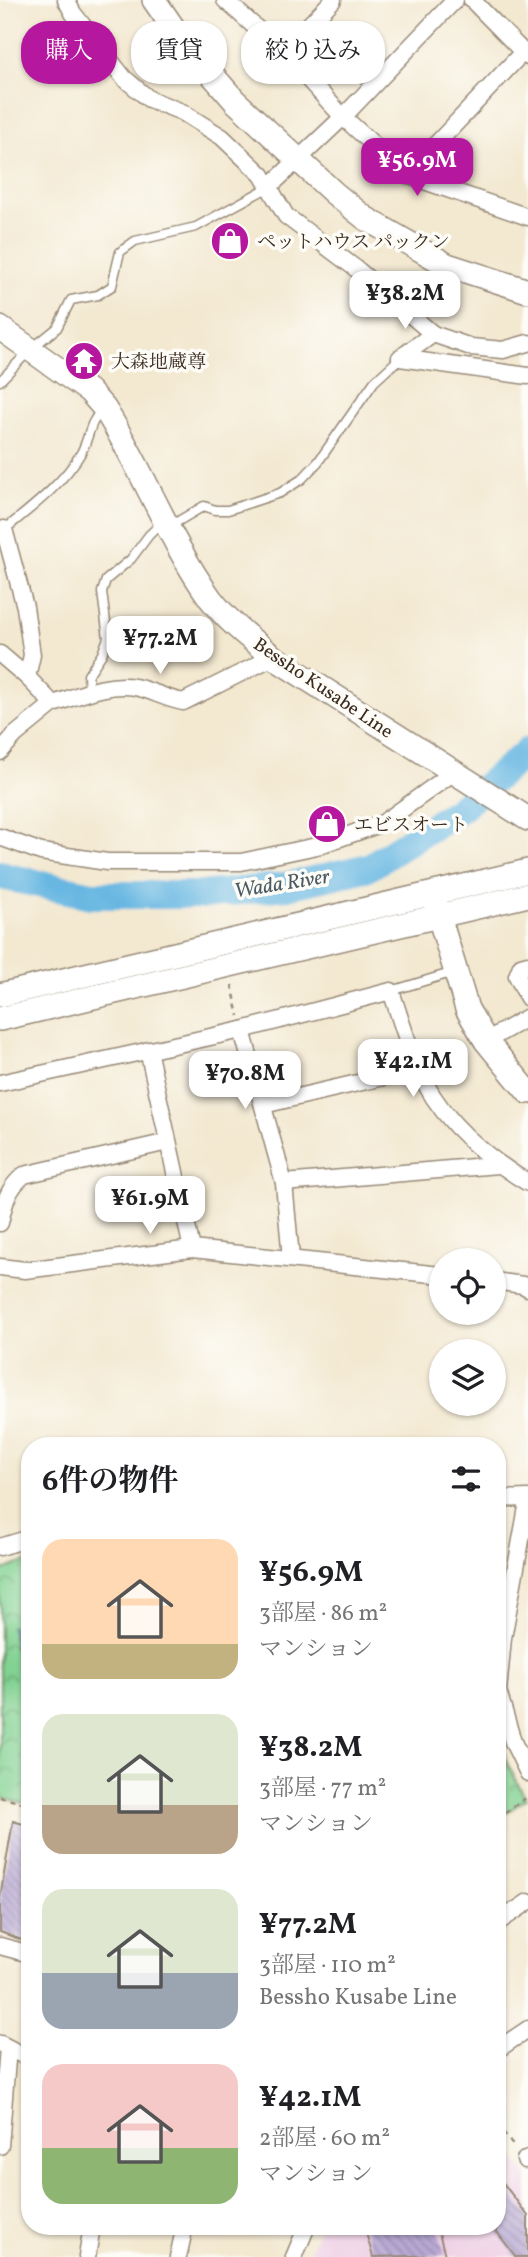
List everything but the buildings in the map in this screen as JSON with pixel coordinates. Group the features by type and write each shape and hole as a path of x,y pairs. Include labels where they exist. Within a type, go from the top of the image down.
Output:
{"street":[{"path":"66,0 73,13 124,78 149,99 182,112 222,137 262,175 286,216 359,271 433,334 471,347 503,350 528,343"},
{"path":"154,0 208,72 234,101 365,218 447,265 528,291"},
{"path":"225,0 248,21"},
{"path":"312,21 333,0"},
{"path":"269,187 343,117 455,0"},
{"path":"407,175 525,54 472,0"},
{"path":"312,84 343,117 407,175 528,217"},
{"name":"Bessho Kusabe Line","path":"0,328 89,391 104,408 211,599 238,628 273,657 528,819"},
{"path":"400,358 433,334"},
{"path":"400,358 528,376"},
{"path":"2,531 25,607 32,655 27,677"},
{"path":"0,654 53,704"},
{"path":"0,752 15,735 53,704 111,686 136,687 183,702 273,657"},
{"path":"0,837 41,852 107,862 241,862 317,846 383,823 458,774"},
{"path":"0,1019 227,965 435,905 528,872"},
{"path":"0,995 435,905 528,895"},
{"path":"435,905 467,1009 486,1041 528,1092"},
{"path":"528,964 521,966 517,976 528,998"},
{"path":"0,1083 242,1030 391,991 418,1069 431,1096 452,1124 498,1165 528,1183"},
{"path":"486,1041 528,1017"},
{"path":"242,1030 284,1183 291,1258"},
{"path":"148,1050 192,1249"},
{"path":"263,1105 418,1069"},
{"path":"0,1223 5,1199 14,1184 24,1175 168,1142"},
{"path":"284,1183 498,1165"},
{"path":"0,1267 25,1270 192,1249 429,1274"},
{"path":"506,1283 528,1287"},
{"path":"506,1499 528,1500 506,1621"},
{"path":"0,1547 21,1541"},
{"path":"506,1709 520,1740 528,1773"},
{"path":"506,1917 528,1902"},
{"path":"0,1947 21,1952"},
{"path":"506,2044 528,2029"},
{"path":"0,2146 4,2046 21,2054"},
{"path":"87,2257 91,2235"},
{"path":"178,2257 183,2235"},
{"path":"294,2257 303,2235"}],"lane":[{"path":"0,380 57,328 71,300 98,295 112,286 121,252 135,241 196,227 269,187"},
{"path":"89,693 88,675 102,654 108,638 102,592 106,580 131,559 149,535 167,523 204,506 215,510 228,510 280,493 302,479 318,462 374,382 400,358"},
{"path":"2,531 61,481 82,452 92,420 104,408"},
{"path":"391,991 454,972"}],"path":[{"path":"227,965 242,1030"},
{"path":"506,1812 528,1796"},
{"path":"0,1797 21,1803"},
{"path":"506,2136 526,2159"}],"shaded area":[{"path":"506,2149 528,2177 528,2257 307,2257 316,2235 506,2235"}],"green space":[{"path":"21,1563 21,1803 0,1797 0,1571"},
{"path":"506,1760 507,1763 526,1799 506,1813"}],"water":[{"path":"11,1627 21,1630 21,1664"}],"waterway":[{"name":"Wada River","path":"0,874 92,895 202,895 287,886 369,867 458,810 528,751"}],"place":[{"name":"ペットハウス パックン","path":"230,241"},
{"name":"大森地蔵尊","path":"84,361"},
{"name":"エビスオート","path":"327,824"}]}
